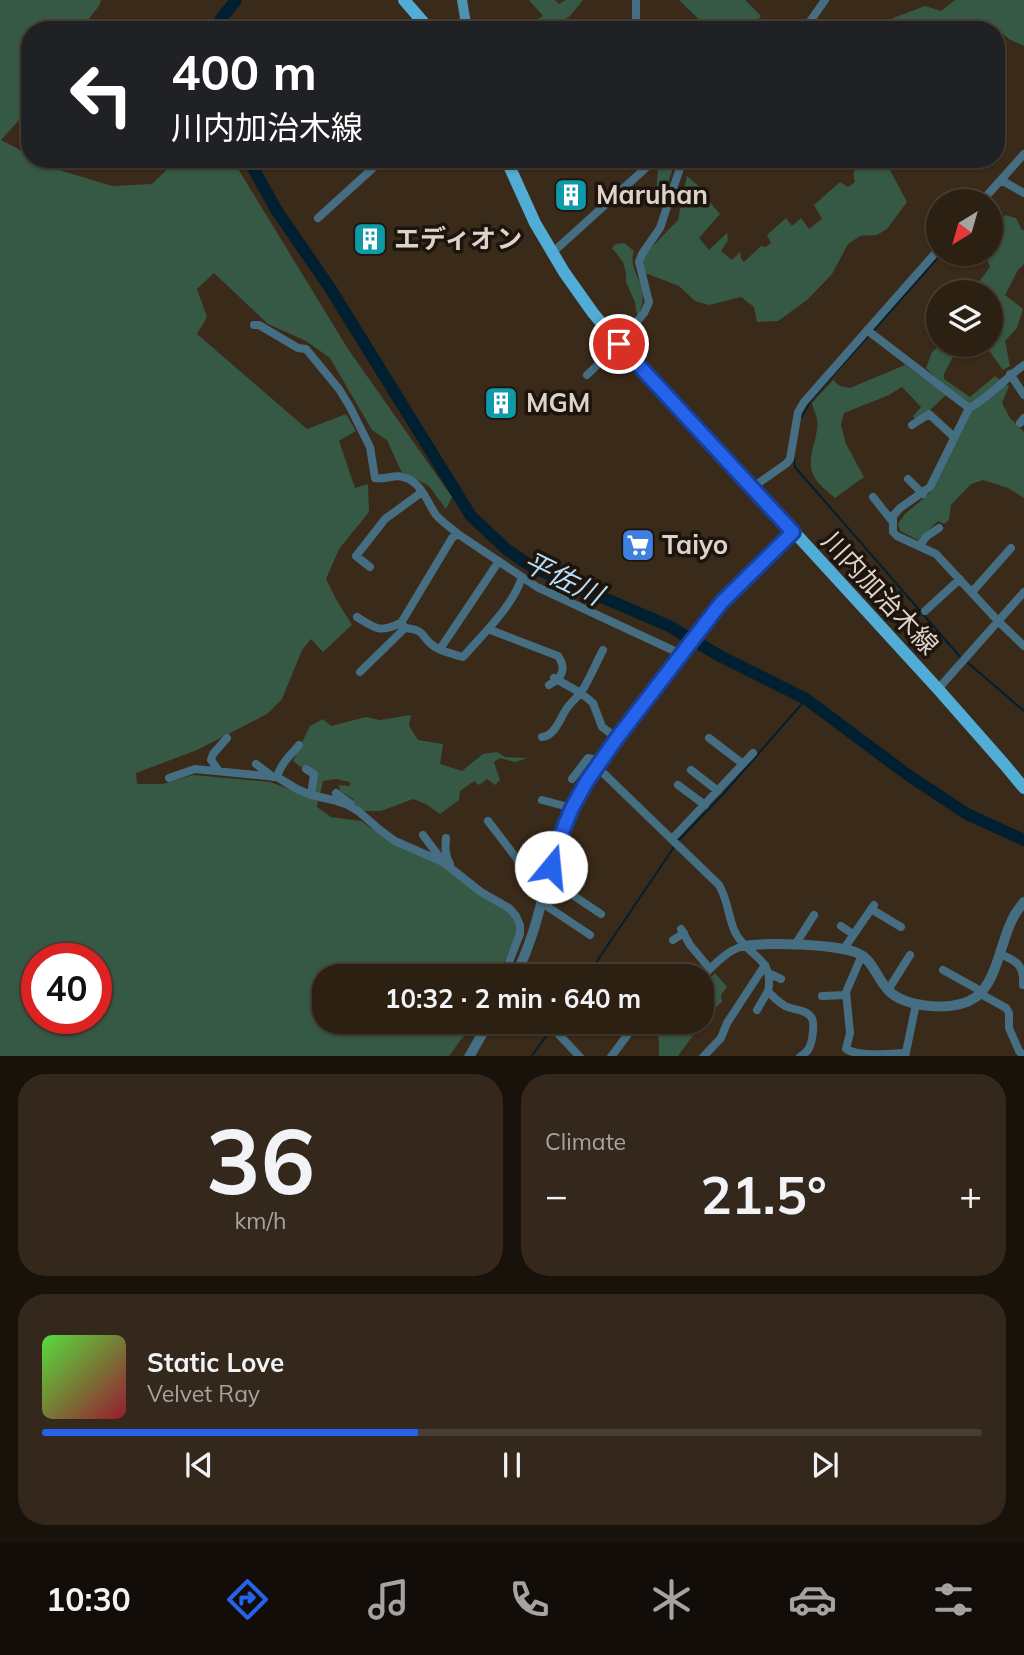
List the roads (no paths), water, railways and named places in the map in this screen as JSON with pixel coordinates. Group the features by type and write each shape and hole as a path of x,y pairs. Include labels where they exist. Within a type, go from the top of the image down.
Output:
{"main road":[{"path":"404,0 422,21"},
{"path":"462,0 466,21"},
{"name":"川内加治木線","path":"510,168 552,253 577,293 619,344 938,689 1024,789"}],"street":[{"path":"636,0 636,21"},
{"path":"810,21 825,0"},
{"path":"995,189 1024,154"},
{"path":"318,218 373,168"},
{"path":"552,253 646,168"},
{"path":"587,374 619,344 645,313 649,302 639,262 660,228 680,168"},
{"path":"1003,181 1024,193"},
{"path":"753,487 790,458 798,412 803,402 870,332 926,264"},
{"path":"254,325 259,325 298,348 306,349 339,389 370,447 375,478 401,476 410,480 422,492 437,517 537,587 682,652"},
{"path":"870,332 968,408"},
{"path":"1024,365 978,403 968,408 930,487 900,508 892,521 893,532 897,536 936,554 1024,646"},
{"path":"1010,374 1024,395"},
{"path":"912,425 929,414 954,437"},
{"path":"908,479 923,494"},
{"path":"370,567 356,556 385,519 422,492"},
{"path":"873,497 892,521"},
{"path":"919,546 939,528"},
{"path":"520,964 534,932 560,837 572,808 599,764 701,628 727,597 793,532"},
{"path":"360,672 403,626 452,538 458,534"},
{"path":"972,592 1011,548"},
{"path":"440,649 499,561"},
{"path":"357,617 381,630 403,626 416,629 433,646 463,657 501,614 520,585 522,577"},
{"path":"925,611 960,579"},
{"path":"938,689 1024,592"},
{"path":"488,629 558,656 563,663 563,671 554,681 581,693 593,704 602,727 617,738"},
{"path":"542,737 548,737 556,729 569,704 581,693 603,650"},
{"path":"219,771 211,760 227,738"},
{"path":"709,738 743,764"},
{"path":"275,777 284,761 299,745"},
{"path":"675,842 753,753"},
{"path":"572,779 588,758 599,764 719,885 734,931 743,946 782,979"},
{"path":"256,764 311,795 354,809"},
{"path":"169,778 195,769 275,777"},
{"path":"306,769 314,774 311,795"},
{"path":"691,770 718,791"},
{"path":"678,785 705,805"},
{"path":"336,793 395,841 443,862 481,892 509,908 520,925 520,934 510,964"},
{"path":"542,800 572,808"},
{"path":"488,821 534,881 562,888 600,914"},
{"path":"423,835 443,862"},
{"path":"446,838 446,857 456,872"},
{"path":"714,966 734,949 757,944 854,951 869,961 888,990 900,998 916,1004 948,1006 965,1002 980,992 992,974 1011,921 1024,902"},
{"path":"542,903 590,935"},
{"path":"843,950 873,907 901,928"},
{"path":"795,945 814,915"},
{"path":"841,926 853,934"},
{"path":"673,940 682,931 706,964"},
{"path":"1001,951 1024,959"},
{"path":"1001,951 1019,964 1023,985"},
{"path":"862,955 846,992 850,1033 846,1049 851,1054 905,1055 916,1004"},
{"path":"888,990 910,955"},
{"path":"757,1010 768,991 767,969"},
{"path":"703,1056 721,1038 727,1023 767,969"},
{"path":"943,970 1006,1008 1009,1013 1009,1028 1024,1056"},
{"path":"768,991 785,1006 811,1017 813,1023 810,1048 800,1056"},
{"path":"822,996 846,995"},
{"path":"1002,1026 1006,1008"},
{"path":"469,1056 482,1034"},
{"path":"559,1034 580,1056"},
{"path":"611,1056 628,1034"}],"waterway":[{"name":"平佐川","path":"220,21 236,0"},
{"name":"平佐川","path":"253,168 277,211 330,288 471,516 506,549 532,567 669,626 720,656 806,699 908,775 967,814 1024,840"},
{"path":"872,332 930,266"},
{"path":"801,418 811,400 868,336"},
{"path":"794,458 795,467 962,659"},
{"path":"967,662 1024,711"},
{"path":"677,842 726,791 806,699"},
{"path":"595,964 674,847"},
{"path":"532,1056 547,1034"}],"place":[{"name":"Maruhan","path":"571,195"},
{"name":"エディオン","path":"370,239"},
{"name":"MGM","path":"501,403"},
{"name":"Taiyo","path":"638,545"}]}
